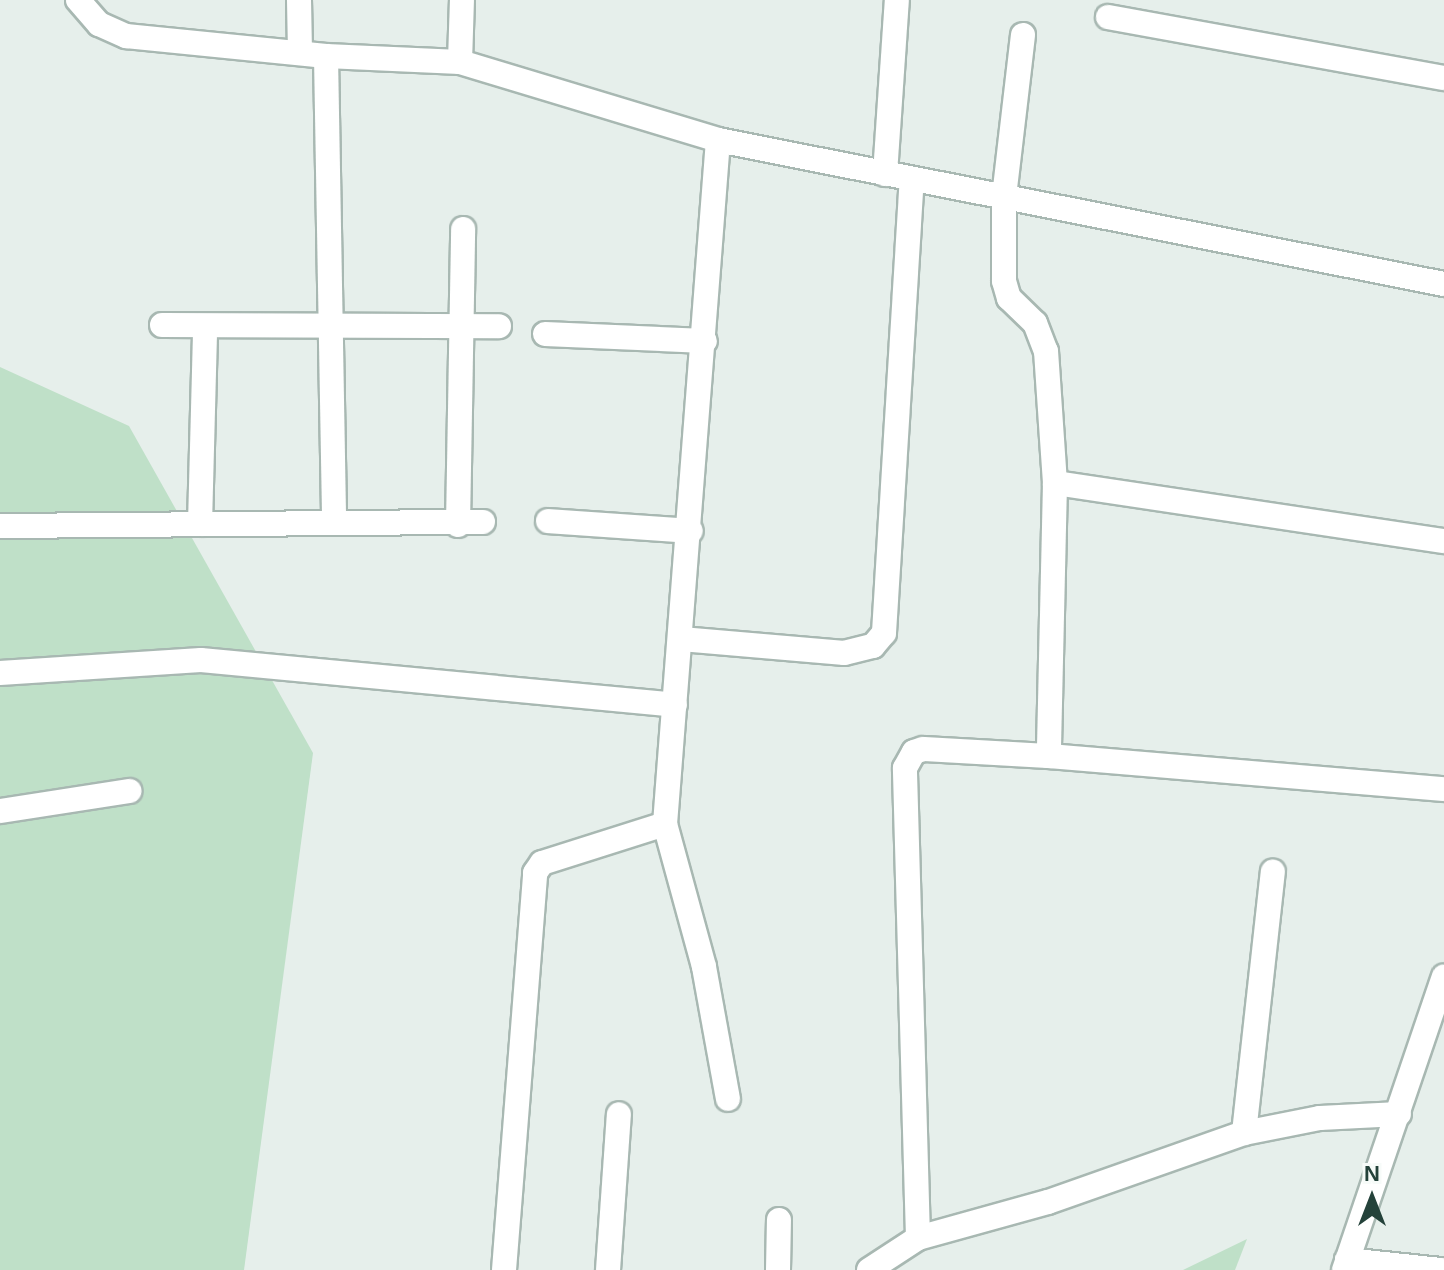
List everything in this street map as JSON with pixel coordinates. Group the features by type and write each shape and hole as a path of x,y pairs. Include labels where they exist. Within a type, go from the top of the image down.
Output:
{"street":[{"path":"78,0 99,24 126,36 326,56 460,62 718,140 1444,284"},
{"path":"299,0 300,53"},
{"path":"460,62 462,0"},
{"path":"885,174 897,0"},
{"path":"1108,17 1444,78"},
{"path":"1023,35 1004,196 1004,281 1009,298 1042,335 1055,483 1049,756"},
{"path":"326,56 334,324 334,521"},
{"path":"718,140 691,531 665,824 704,967 728,1099"},
{"path":"681,639 844,653 873,646 884,633 912,179"},
{"path":"458,525 463,229"},
{"path":"162,325 205,329 334,324 461,329 499,326"},
{"path":"200,524 205,329"},
{"path":"545,334 705,341"},
{"path":"1055,483 1444,541"},
{"path":"0,526 334,521 458,525 483,522"},
{"path":"548,521 691,531"},
{"path":"0,673 201,660 675,705"},
{"path":"918,1238 905,768 914,752 923,749 1049,756 1444,789"},
{"path":"0,811 129,791"},
{"path":"504,1270 535,873 542,863 665,824"},
{"path":"1244,1133 1273,872"},
{"path":"1440,1270 1345,1265 1444,977"},
{"path":"608,1270 619,1114"},
{"path":"869,1270 918,1238 1048,1202 1244,1133 1320,1118 1399,1114"},
{"path":"778,1270 779,1220"}],"green space":[{"path":"0,367 129,426 313,753 244,1270 0,1270"},
{"path":"1247,1239 1235,1270 1183,1270"}]}
